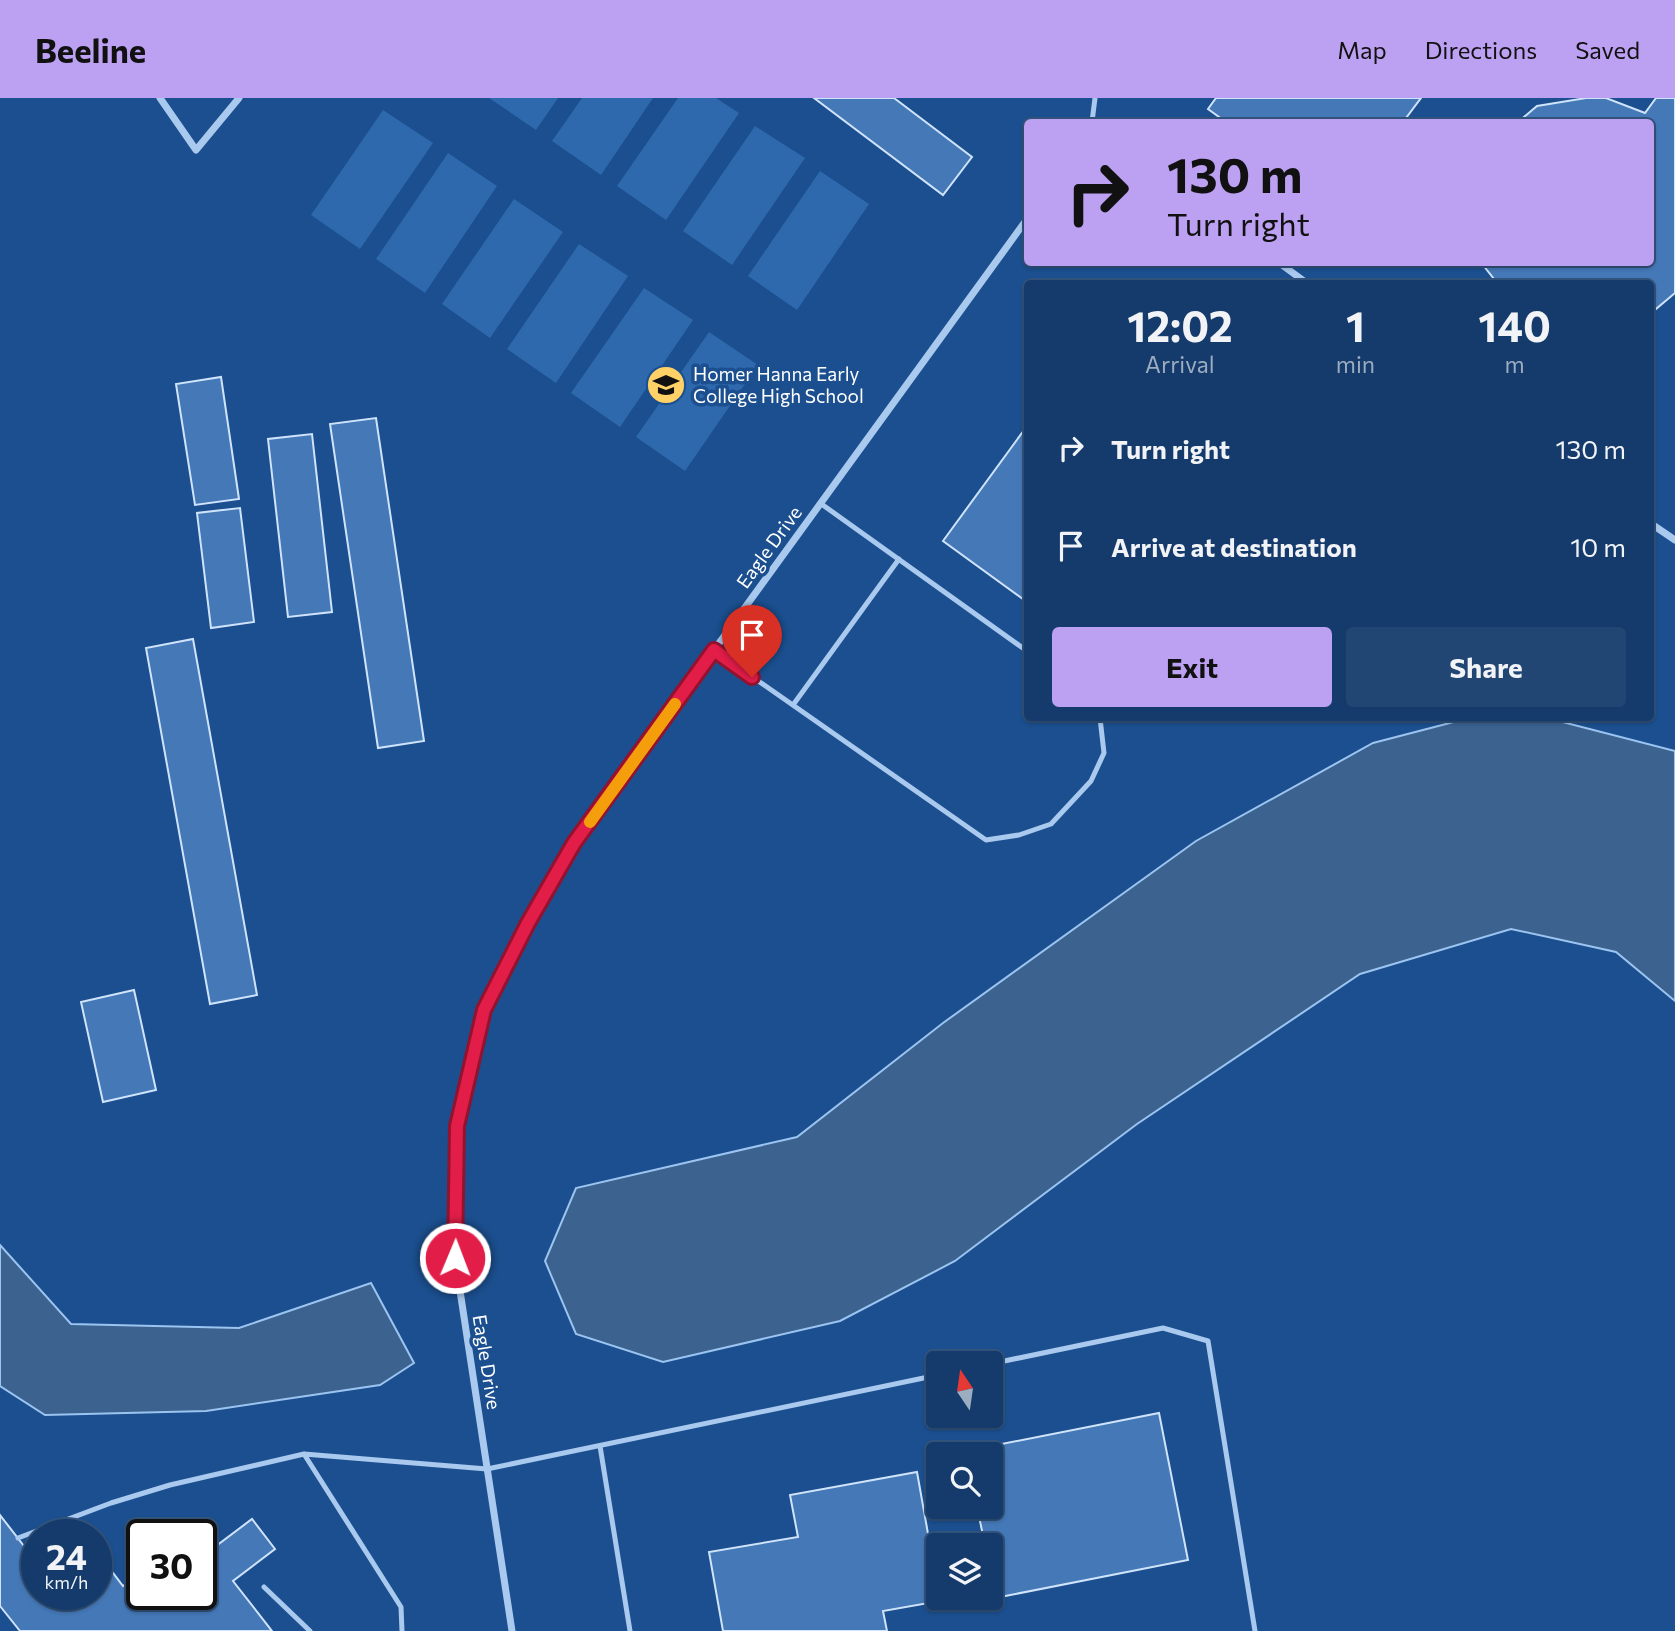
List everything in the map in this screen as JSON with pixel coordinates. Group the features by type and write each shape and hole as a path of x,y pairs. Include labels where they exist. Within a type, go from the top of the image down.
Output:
{"street":[{"path":"160,98 196,150 239,98"},
{"name":"Eagle Drive","path":"512,1631 455,1258 457,1126 484,1010 528,923 574,843 1024,223"},
{"path":"1283,266 1303,280"},
{"path":"1654,526 1675,540"}],"lane":[{"path":"1092,119 1095,98"},
{"path":"820,503 1024,650"},
{"path":"793,705 899,559"},
{"path":"714,650 986,840 1019,835 1051,824 1091,780 1104,753 1100,721"},
{"path":"1003,1361 1163,1328 1208,1341 1255,1631"},
{"path":"18,1538 111,1503 170,1485 304,1454 488,1469 926,1378"},
{"path":"600,1446 630,1631"},
{"path":"304,1454 401,1607 402,1631"},
{"path":"264,1587 310,1631"}],"shaded area":[{"path":"489,98 558,98 536,130"},
{"path":"582,98 653,98 601,175 552,141"},
{"path":"678,98 716,98 739,113 666,220 617,186"},
{"path":"383,110 433,143 360,249 311,215"},
{"path":"755,126 805,158 732,265 683,231"},
{"path":"448,153 497,186 425,293 376,259"},
{"path":"820,171 869,204 797,310 748,276"},
{"path":"514,199 563,232 490,338 442,304"},
{"path":"579,244 628,276 556,383 507,349"},
{"path":"644,288 693,320 620,427 571,393"},
{"path":"709,332 758,365 685,471 636,437"},
{"path":"1457,721 1559,721 1675,751 1675,1001 1616,952 1511,929 1360,974 1137,1124 955,1261 840,1321 663,1362 576,1334 545,1261 576,1188 797,1137 943,1023 1196,841 1373,743"},
{"path":"0,1245 71,1324 239,1328 371,1283 414,1363 380,1385 206,1411 45,1415 0,1386"}],"building":[{"path":"814,98 894,98 972,157 943,195"},
{"path":"1216,98 1421,98 1405,119 1222,119 1208,109"},
{"path":"1586,98 1606,98 1645,113 1656,98 1675,98 1675,293 1654,311 1654,280 1495,280 1484,266 1654,266 1654,119 1522,119 1537,106"},
{"path":"221,377 239,499 195,505 176,384"},
{"path":"376,418 424,741 378,748 330,424"},
{"path":"1024,430 1024,600 943,541"},
{"path":"312,434 332,612 288,617 268,439"},
{"path":"240,508 254,622 211,628 197,513"},
{"path":"193,639 257,995 210,1004 146,648"},
{"path":"134,990 156,1090 103,1102 81,1002"},
{"path":"1159,1413 1188,1560 1003,1596 1003,1533 982,1533 980,1519 1003,1519 1003,1444"},
{"path":"917,1472 928,1533 926,1603 883,1611 887,1631 723,1631 709,1552 798,1537 790,1495"},
{"path":"0,1515 21,1542 21,1610 112,1610 112,1572 123,1586 126,1584 126,1610 217,1610 217,1545 252,1519 275,1549 233,1581 272,1631 20,1631 0,1606"}],"slow traffic":[{"path":"590,822 675,704"}],"place":[{"name":"Homer Hanna Early College High School","path":"666,385"}],"route":[{"path":"455,1258 457,1126 484,1010 528,923 574,843 714,650 752,677"}]}
